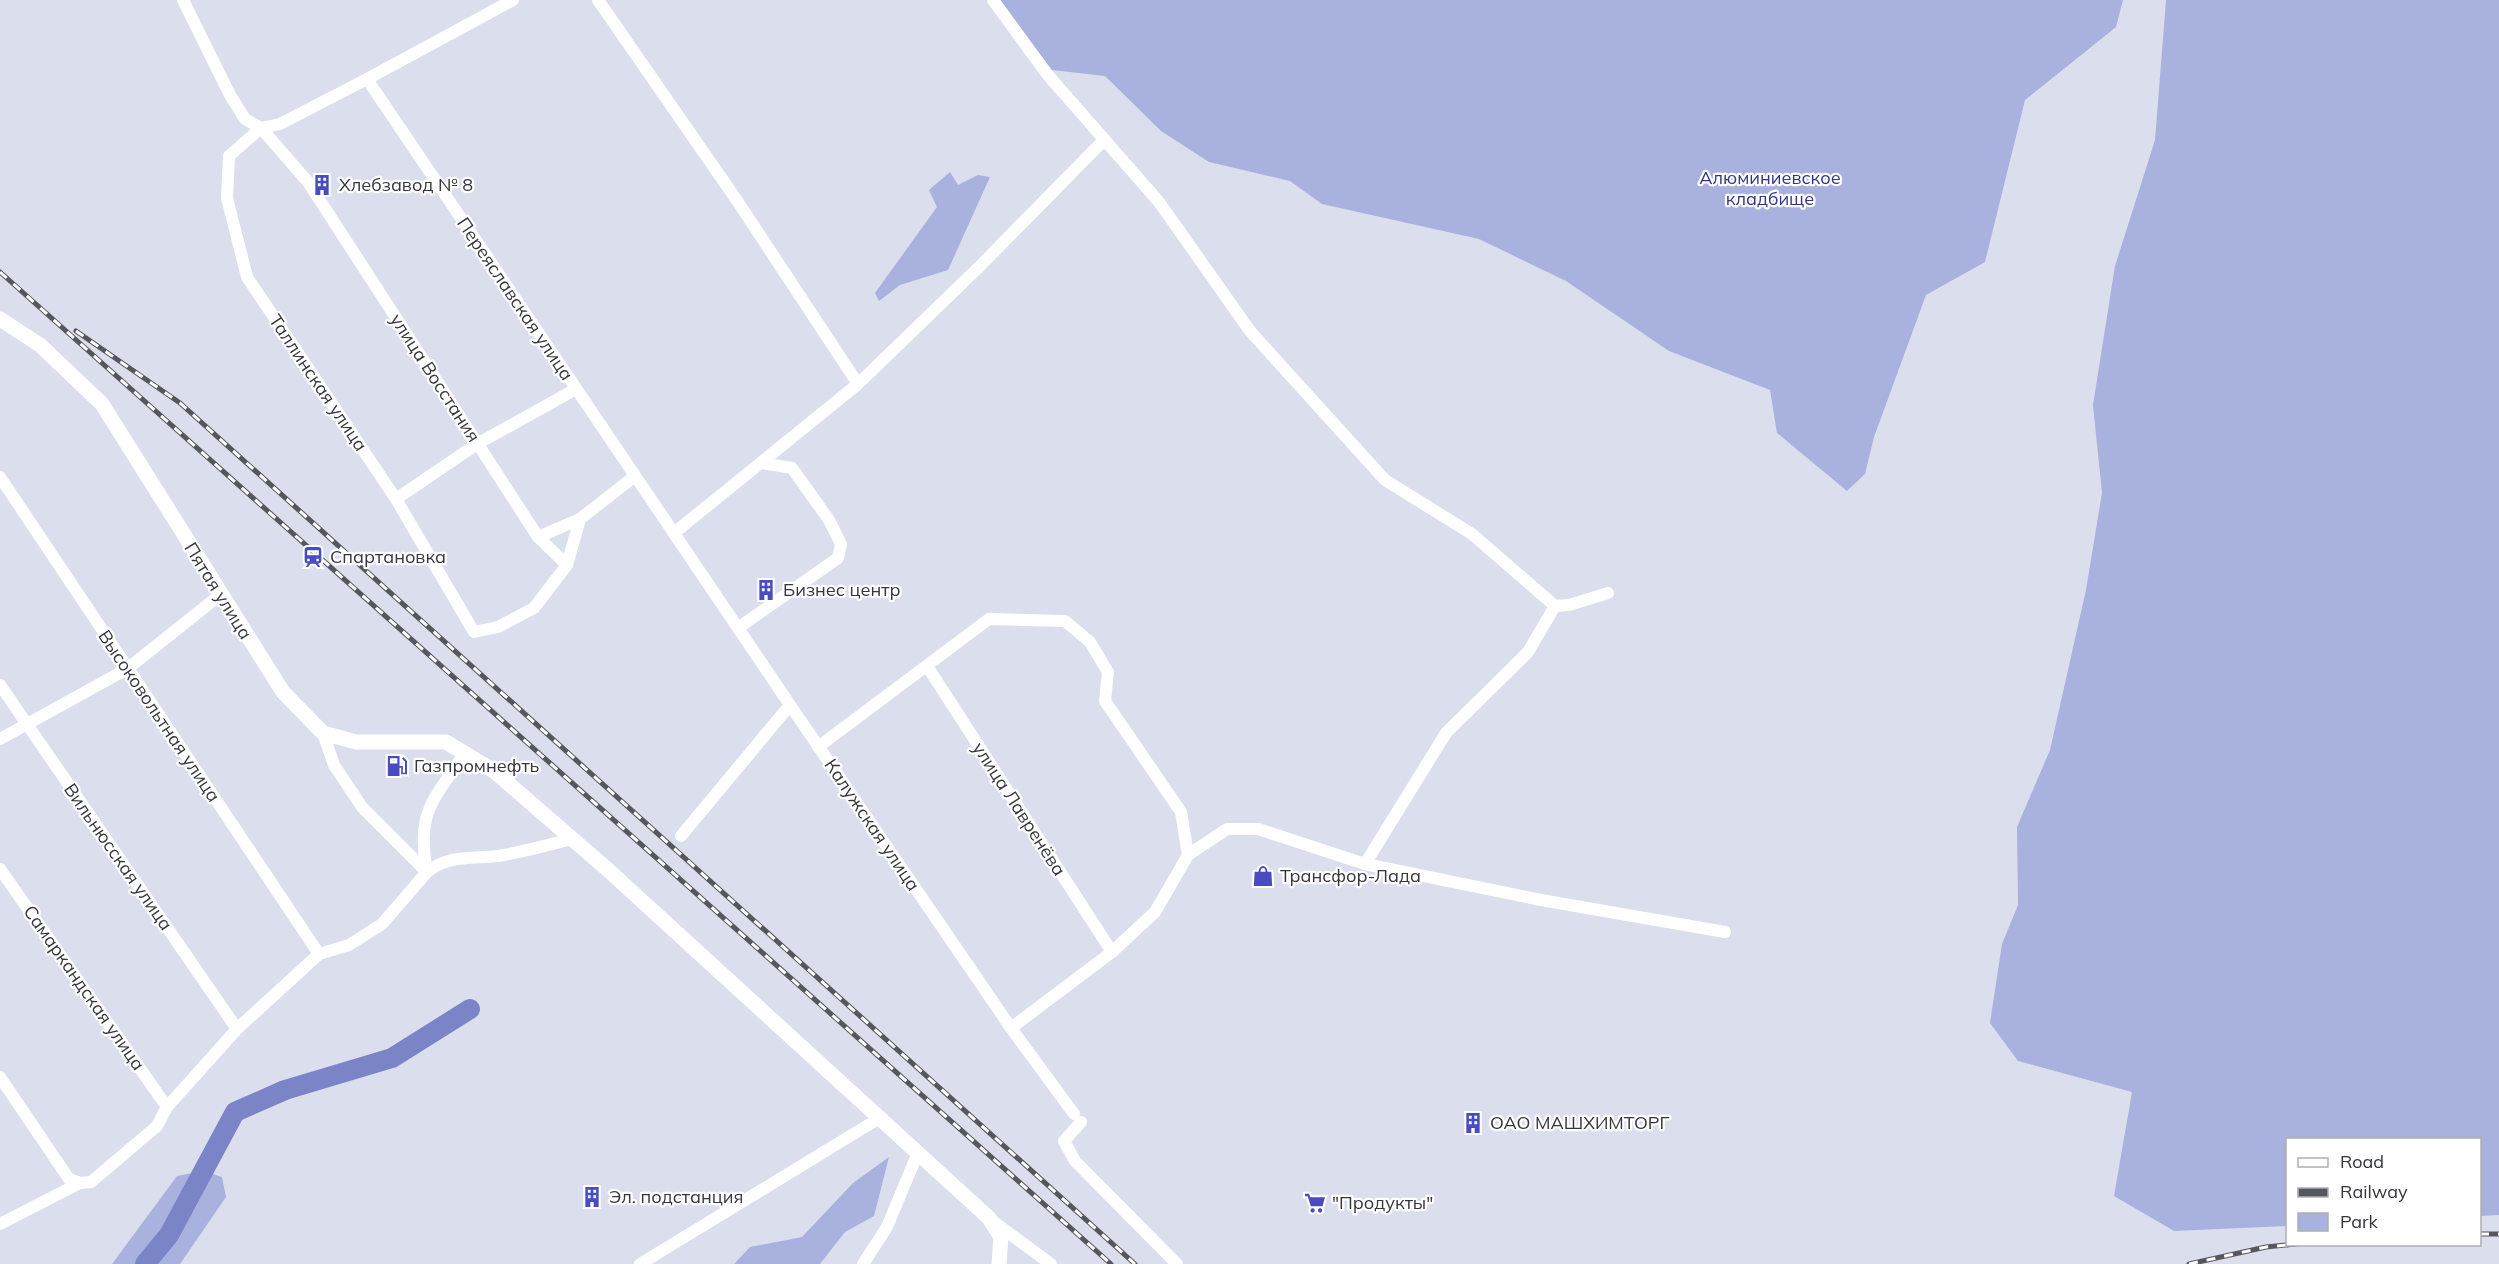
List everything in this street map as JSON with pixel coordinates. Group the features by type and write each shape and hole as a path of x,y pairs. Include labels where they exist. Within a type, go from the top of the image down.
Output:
{"street":[{"path":"183,0 230,95 245,119 261,128 280,124 513,0"},
{"path":"598,0 738,202 858,384"},
{"path":"993,0 1047,74 1159,202 1250,331 1385,480 1472,534 1554,606 1569,605 1608,593"},
{"name":"Переяславская улица","path":"367,79 674,533"},
{"name":"улица Восстания","path":"261,128 309,182 538,537 567,565"},
{"name":"Таллинская улица","path":"261,128 229,156 227,198 247,277 396,499 474,632 498,627 534,608 567,565"},
{"path":"674,533 858,384 980,266 1104,140"},
{"name":"Пятая улица","path":"0,319 40,345 102,404 220,596 283,692 323,733 334,765 362,807 427,872"},
{"path":"396,499 477,444 576,388"},
{"path":"738,628 838,558 841,544 829,520 792,468 761,463"},
{"path":"538,537 580,519 635,476"},
{"name":"Высоковольтная улица","path":"0,477 319,954"},
{"path":"567,565 580,519"},
{"name":"Калужская улица","path":"674,533 1011,1028 1078,1118 1065,1141 1075,1161 1177,1264"},
{"path":"0,739 127,669 220,596"},
{"path":"1365,864 1446,733 1527,653 1554,606"},
{"path":"818,747 989,619 1065,621 1090,642 1108,672 1105,701 1180,812 1188,855"},
{"name":"улица Лавренёва","path":"927,666 1112,952"},
{"name":"Вильнюсская улица","path":"0,685 237,1029"},
{"path":"681,836 790,705"},
{"path":"323,733 356,742 446,742 494,771 572,839 917,1155 989,1218 1051,1264"},
{"path":"427,872 421,842 429,807 464,754"},
{"path":"1011,1028 1112,952 1155,912 1188,855 1227,829 1258,829 1365,864 1542,900 1725,932"},
{"path":"0,1224 75,1181 91,1182 157,1126 167,1107 237,1029 319,954 349,945 382,924 427,872 437,864 449,859 499,856 572,839"},
{"name":"Самаркандская улица","path":"0,869 167,1107"},
{"path":"0,1077 75,1181"},
{"path":"640,1264 878,1119"},
{"path":"863,1264 887,1227 917,1155"},
{"path":"989,1218 1001,1237 999,1264"}],"green space":[{"name":"Алюминиевское кладбище","path":"999,0 2123,0 2116,27 2025,100 1985,262 1926,295 1874,437 1865,474 1847,491 1777,433 1770,390 1669,351 1566,281 1479,239 1322,204 1290,181 1209,162 1161,131 1105,76 1052,70"},
{"path":"2166,0 2499,0 2499,1215 2481,1216 2481,1138 2286,1138 2286,1226 2174,1231 2114,1196 2132,1092 2018,1061 1990,1023 2002,944 2018,905 2017,827 2050,750 2086,590 2102,493 2093,405 2115,266 2155,140"},
{"path":"950,172 958,185 978,175 990,177 948,270 900,285 879,301 875,293 937,207 929,190"},
{"path":"889,1157 874,1216 845,1232 820,1264 734,1264 750,1247 802,1237 853,1183"},
{"path":"203,1171 222,1177 226,1197 180,1264 112,1264 177,1176"}],"waterway":[{"path":"145,1264 169,1235 235,1112 285,1090 392,1058 470,1009"}],"railway":[{"path":"0,272 1111,1264"},
{"path":"76,331 180,403 1135,1264"},
{"path":"2481,1234 2499,1234"},
{"path":"2189,1264 2266,1247 2286,1245"}],"place":[{"name":"Хлебзавод № 8","path":"322,185"},
{"name":"Спартановка","path":"313,557"},
{"name":"Бизнес центр","path":"766,590"},
{"name":"Газпромнефть","path":"397,766"},
{"name":"Трансфор-Лада","path":"1263,876"},
{"name":"ОАО МАШХИМТОРГ","path":"1473,1123"},
{"name":"Эл. подстанция","path":"592,1197"},
{"name":"\"Продукты\"","path":"1315,1203"}]}
